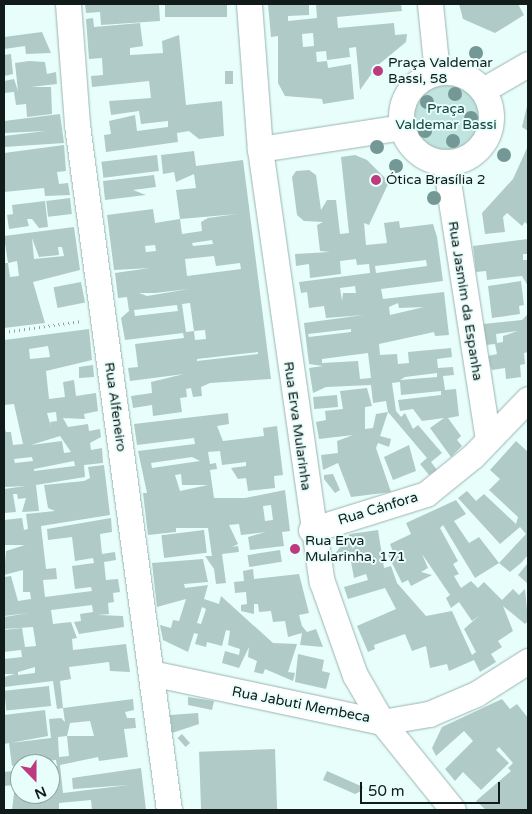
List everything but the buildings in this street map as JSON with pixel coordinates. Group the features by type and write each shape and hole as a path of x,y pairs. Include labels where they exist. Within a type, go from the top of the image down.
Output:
{"street":[{"name":"Rua Alfeneiro","path":"68,4 77,125 169,810"},
{"name":"Rua Erva Mularinha","path":"250,4 260,149 311,530 335,629 382,722 453,810"},
{"path":"430,4 437,72"},
{"path":"483,90 528,64"},
{"path":"437,72 462,74 483,90 491,116 483,143 472,153 445,162 417,152 402,127 403,106 412,87 437,72"},
{"path":"260,149 402,127"},
{"name":"Rua Jasmim da Espanha","path":"445,162 488,440"},
{"name":"Rua Cánfora","path":"311,530 426,494 450,477 528,399"},
{"name":"Rua Jabuti Membeca","path":"151,673 382,722 429,714 506,678 528,660"}],"path":[{"path":"4,332 103,318"}],"green space":[{"name":"Praça Valdemar Bassi","path":"446,79 460,82 473,90 481,103 484,117 481,131 473,144 460,152 446,155 432,152 419,144 411,131 408,117 411,103 419,90 432,82"}],"place":[{"name":"Praça Valdemar Bassi, 58","path":"378,71"},
{"name":"Ótica Brasília 2","path":"376,180"},
{"name":"Rua Erva Mularinha, 171","path":"295,549"}]}
